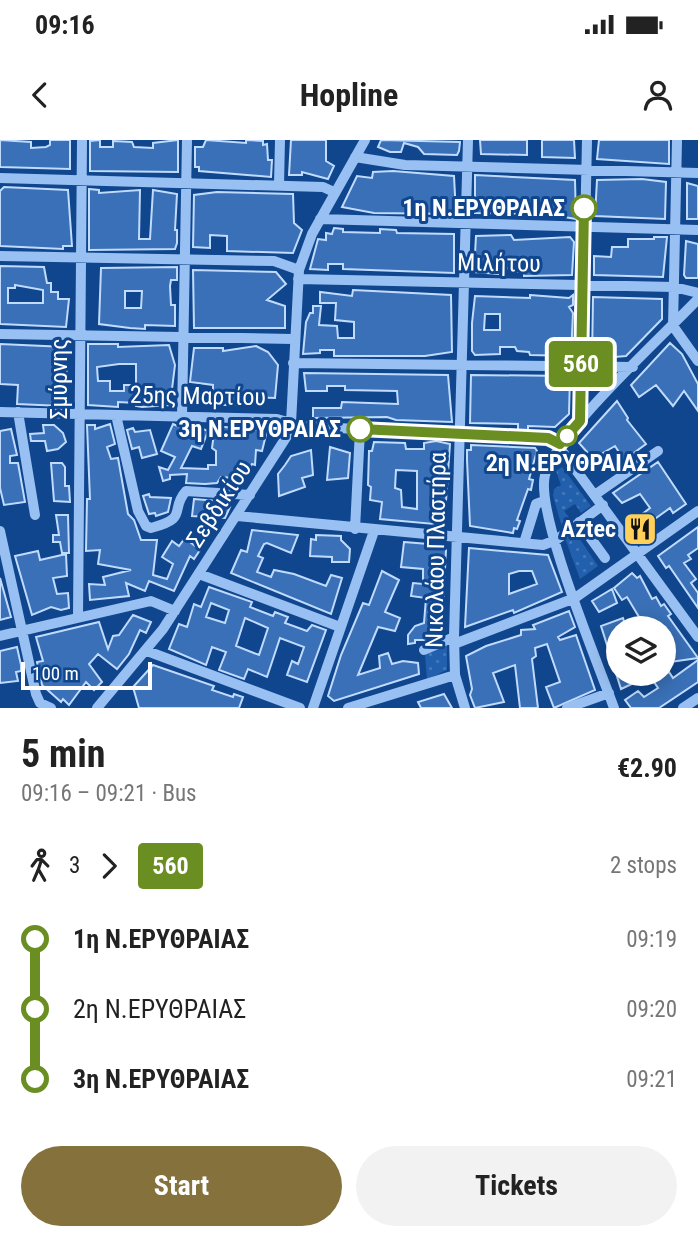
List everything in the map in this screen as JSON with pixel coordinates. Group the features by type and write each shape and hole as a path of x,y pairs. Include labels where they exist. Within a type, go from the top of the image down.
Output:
{"street":[{"name":"Σμύρνης","path":"78,617 82,140"},
{"path":"182,416 187,140"},
{"path":"279,185 280,140"},
{"name":"Σεβδικίου","path":"97,708 147,651 175,611 287,436 291,423 293,339 299,274 320,219 365,140"},
{"name":"Νικολάου Πλαστήρα","path":"465,708 454,675 454,641 468,140"},
{"path":"580,421 587,140"},
{"path":"677,140 673,326 698,361"},
{"path":"355,157 383,164 698,173"},
{"path":"0,178 279,185 323,187 334,192"},
{"path":"320,219 698,230"},
{"name":"Μιλήτου","path":"0,256 274,261 299,274 462,283 674,287 698,293"},
{"path":"614,708 544,501 544,477 560,444 698,299"},
{"path":"0,334 293,339"},
{"path":"293,363 633,367"},
{"name":"25ης Μαρτίου","path":"0,412 277,419 291,423 360,429 548,438 560,444"},
{"path":"18,412 36,514"},
{"path":"116,415 138,511 146,526 159,526 179,514 181,496 186,491 250,495"},
{"path":"355,528 360,429"},
{"path":"560,444 698,637"},
{"path":"596,494 658,451"},
{"path":"524,543 537,504 544,501"},
{"path":"237,516 543,545 556,540 603,505"},
{"path":"424,650 575,598 698,511"},
{"path":"579,522 615,570"},
{"path":"0,531 2,552 23,631 37,699 51,708"},
{"path":"313,708 374,531"},
{"path":"199,573 340,627"},
{"path":"0,636 151,601 175,611"},
{"path":"147,651 300,708"},
{"path":"348,708 454,675"},
{"path":"567,708 609,693"},
{"path":"683,708 698,698"}],"shaded area":[{"path":"562,467 591,506 581,513 575,504 564,511 571,520 562,527 553,496 554,489 561,485 556,471"},
{"path":"575,532 598,566 580,579 565,538"},
{"path":"447,643 447,670 427,679 425,655"}],"building":[{"path":"0,140 31,142 31,148 46,147 50,145 50,140 70,140 70,169 0,167"},
{"path":"100,140 100,147 113,147 113,141 132,142 134,147 153,148 153,143 178,140 178,172 90,171 90,141"},
{"path":"206,140 246,143 246,140 263,141 263,145 267,144 268,160 272,160 271,177 199,171 199,167 195,167 195,147 203,147"},
{"path":"291,140 326,140 326,161 334,166 328,179 302,172 302,175 289,175"},
{"path":"381,140 460,142 457,155 424,154 418,147 404,143 401,152 390,152 378,147"},
{"path":"480,140 527,140 527,155 481,154"},
{"path":"542,140 574,140 575,158 542,157"},
{"path":"599,140 669,140 669,164 597,159"},
{"path":"373,172 454,176 456,214 374,213 342,207 357,176 372,178"},
{"path":"475,175 575,180 576,219 547,214 475,213"},
{"path":"642,179 666,182 665,219 595,216 597,180"},
{"path":"687,183 698,186 698,219 687,219"},
{"path":"4,187 68,190 72,246 63,246 63,249 0,246 0,191"},
{"path":"89,189 99,190 99,193 140,190 139,239 150,239 153,190 177,194 175,249 89,250"},
{"path":"217,192 293,194 294,223 302,230 293,253 227,251 227,236 210,235 210,248 193,247 194,195"},
{"path":"334,228 343,229 343,232 380,233 380,229 396,230 397,233 454,234 454,273 343,269 343,264 328,264 328,270 310,269 318,239 326,240 326,233 332,234"},
{"path":"511,235 514,240 570,237 574,242 572,275 524,276 524,272 515,272 515,267 498,270 498,274 474,272 476,236"},
{"path":"667,237 663,277 594,275 594,256 611,257 612,247 628,247 628,239"},
{"path":"686,241 698,244 698,278 686,278 684,275"},
{"path":"0,266 44,267 47,283 51,283 51,292 58,292 58,299 69,299 66,327 0,324","holes":["15,285 43,290 43,303 8,303 8,288 15,288"]},
{"path":"177,267 177,280 171,280 170,286 171,305 175,305 175,326 145,325 145,329 99,324 101,268","holes":["125,291 142,291 141,308 125,308"]},
{"path":"193,270 276,272 286,284 267,300 285,306 285,328 194,328"},
{"path":"353,290 451,295 452,352 425,356 334,356 334,350 320,350 320,353 303,354 306,322 310,313 313,313 313,306 321,306 319,325 337,326 338,338 354,338 354,322 335,320 336,303 320,303 320,292 352,296"},
{"path":"530,295 569,298 573,295 573,305 569,307 573,313 571,356 530,355 529,352 517,351 515,347 500,347 500,354 475,355 472,351 472,323 475,296 530,298","holes":["485,314 500,314 500,330 484,330"]},
{"path":"593,297 662,299 662,319 626,356 592,359"},
{"path":"670,343 682,354 698,384 698,411 684,391 673,406 656,385 639,397 631,385"},
{"path":"0,344 66,347 67,400 62,400 62,406 17,404 18,385 0,384"},
{"path":"88,344 118,344 118,347 169,345 175,365 170,405 142,407 136,406 136,403 118,402 118,407 88,405","holes":["136,364 136,385 124,385 124,391 110,391 110,381 98,381 97,367"]},
{"path":"256,346 268,352 278,365 275,398 247,397 247,405 213,405 213,385 190,382 194,348 223,348 223,351"},
{"path":"304,373 448,375 452,422 396,420 387,417 313,418 313,408 341,408 342,402 398,404 397,391 345,390 345,386 327,386 327,391 306,391"},
{"path":"471,375 570,376 569,414 555,427 528,426 528,430 518,430 518,424 470,423"},
{"path":"617,401 627,420 646,444 624,460 615,446 603,453 606,457 595,461 579,443"},
{"path":"110,424 115,444 107,447 111,459 118,458 128,514 134,520 141,540 157,540 153,575 167,579 173,564 162,557 172,541 179,546 185,538 200,550 194,559 190,556 174,591 149,581 145,591 126,583 129,596 90,600 89,584 105,585 103,577 131,570 98,564 100,550 86,551 87,499 90,499 87,425 95,425 95,429"},
{"path":"173,424 191,432 196,426 208,431 201,449 192,446 181,468 208,469 208,465 216,465 216,451 212,448 215,426 267,431 262,451 256,450 255,465 252,464 240,484 234,484 235,478 221,477 217,483 186,483 187,474 170,475 170,479 163,481 159,467 168,470 175,457 161,451"},
{"path":"43,425 54,425 63,433 66,442 58,449 47,451 45,441 31,441 30,434 44,433"},
{"path":"133,428 135,432 150,430 157,454 142,458 139,447 132,449 127,430"},
{"path":"11,429 17,455 10,456 10,463 18,463 25,502 4,505 0,488 0,431"},
{"path":"436,441 450,444 446,501 435,502 434,524 380,519 382,502 370,500 371,487 368,485 369,451 372,451 374,442 405,443 406,449 424,449 424,443","holes":["396,470 417,471 417,509 402,507 401,490 395,488"]},
{"path":"471,445 535,448 537,451 529,479 533,480 531,490 528,489 517,520 520,521 513,533 470,526 467,450 471,450"},
{"path":"330,447 350,453 348,478 327,480"},
{"path":"311,450 313,475 302,478 305,487 279,496 278,474 291,456"},
{"path":"658,462 686,504 673,513 670,508 652,521 655,526 641,535 632,522 650,508 640,494 622,503 613,493"},
{"path":"51,463 62,463 65,467 65,486 69,486 70,502 54,501"},
{"path":"149,494 150,497 171,498 168,512 156,516 155,513 149,514 143,496"},
{"path":"194,499 218,501 230,507 225,518 192,516"},
{"path":"56,515 68,515 69,553 62,553 60,542 53,542 53,535 59,535"},
{"path":"698,527 698,548 688,555 691,559 684,563 696,579 691,583 698,593 698,608 669,566 666,568 658,556"},
{"path":"252,530 298,535 291,553 264,544 258,556 263,558 257,572 271,577 274,570 294,574 326,586 331,575 342,578 331,614 231,573 241,550 247,552"},
{"path":"316,535 341,536 341,540 350,549 349,562 332,562 332,557 310,556 311,539 316,540"},
{"path":"404,542 441,545 446,550 442,626 436,626 436,636 408,644 408,635 415,626 424,623 426,598 411,596 413,583 423,584 423,569 401,567"},
{"path":"469,548 548,555 562,592 514,613 513,610 465,627","holes":["532,571 537,584 509,594 509,574"]},
{"path":"38,551 40,560 66,554 67,576 53,578 57,594 68,593 69,608 61,610 51,607 32,615 15,556"},
{"path":"382,571 399,580 385,612 400,618 395,631 378,627 358,675 380,668 379,656 388,653 392,664 403,661 418,663 419,674 334,701 328,696 341,655 363,603 369,605"},
{"path":"632,573 637,578 640,576 652,599 656,597 661,606 664,604 671,614 638,616 627,597 622,600 614,588"},
{"path":"0,578 11,617 0,620"},
{"path":"209,587 252,602 250,607 273,616 275,612 288,617 285,623 307,631 312,625 326,630 307,682 287,675 292,661 298,664 304,647 280,638 267,677 248,669 244,679 219,670 226,652 212,647 206,665 169,649 179,624 187,627 194,604 201,607","holes":["211,603 229,610 225,623 206,617","245,618 268,628 259,655 236,646"]},
{"path":"612,589 617,603 599,612 592,601"},
{"path":"569,611 575,627 558,637 560,640 576,635 595,690 554,708 546,687 560,682 547,644 535,648 536,656 532,659 538,708 520,708 515,665 493,673 504,702 475,708 470,695 472,689 466,656 486,646 521,635 521,630 535,629 533,625"},
{"path":"133,615 151,622 146,633 140,630 129,654 117,669 98,654 89,664 102,682 94,690 86,682 69,705 63,699 61,702 42,685 37,662 43,661 36,637 99,622 108,649 113,636 119,635"},
{"path":"606,624 606,642 601,626"},
{"path":"676,627 698,658 676,661"},
{"path":"17,647 21,665 21,671 16,672 18,681 0,683 0,651"},
{"path":"698,660 698,682 659,708 631,708 625,700 638,691 644,697 658,688 657,686 676,686 676,676"},
{"path":"153,665 214,686 212,690 233,697 234,694 243,697 239,708 139,708 133,687"},
{"path":"444,694 452,708 421,708 418,702"}],"bus line":[{"name":"560","path":"360,429 548,438 560,444 580,421 584,208"}],"place":[{"name":"1η Ν.ΕΡΥΘΡΑΙΑΣ","path":"584,208"},
{"name":"3η Ν.ΕΡΥΘΡΑΙΑΣ","path":"360,429"},
{"name":"2η Ν.ΕΡΥΘΡΑΙΑΣ","path":"567,436"},
{"name":"Aztec","path":"640,529"}]}
